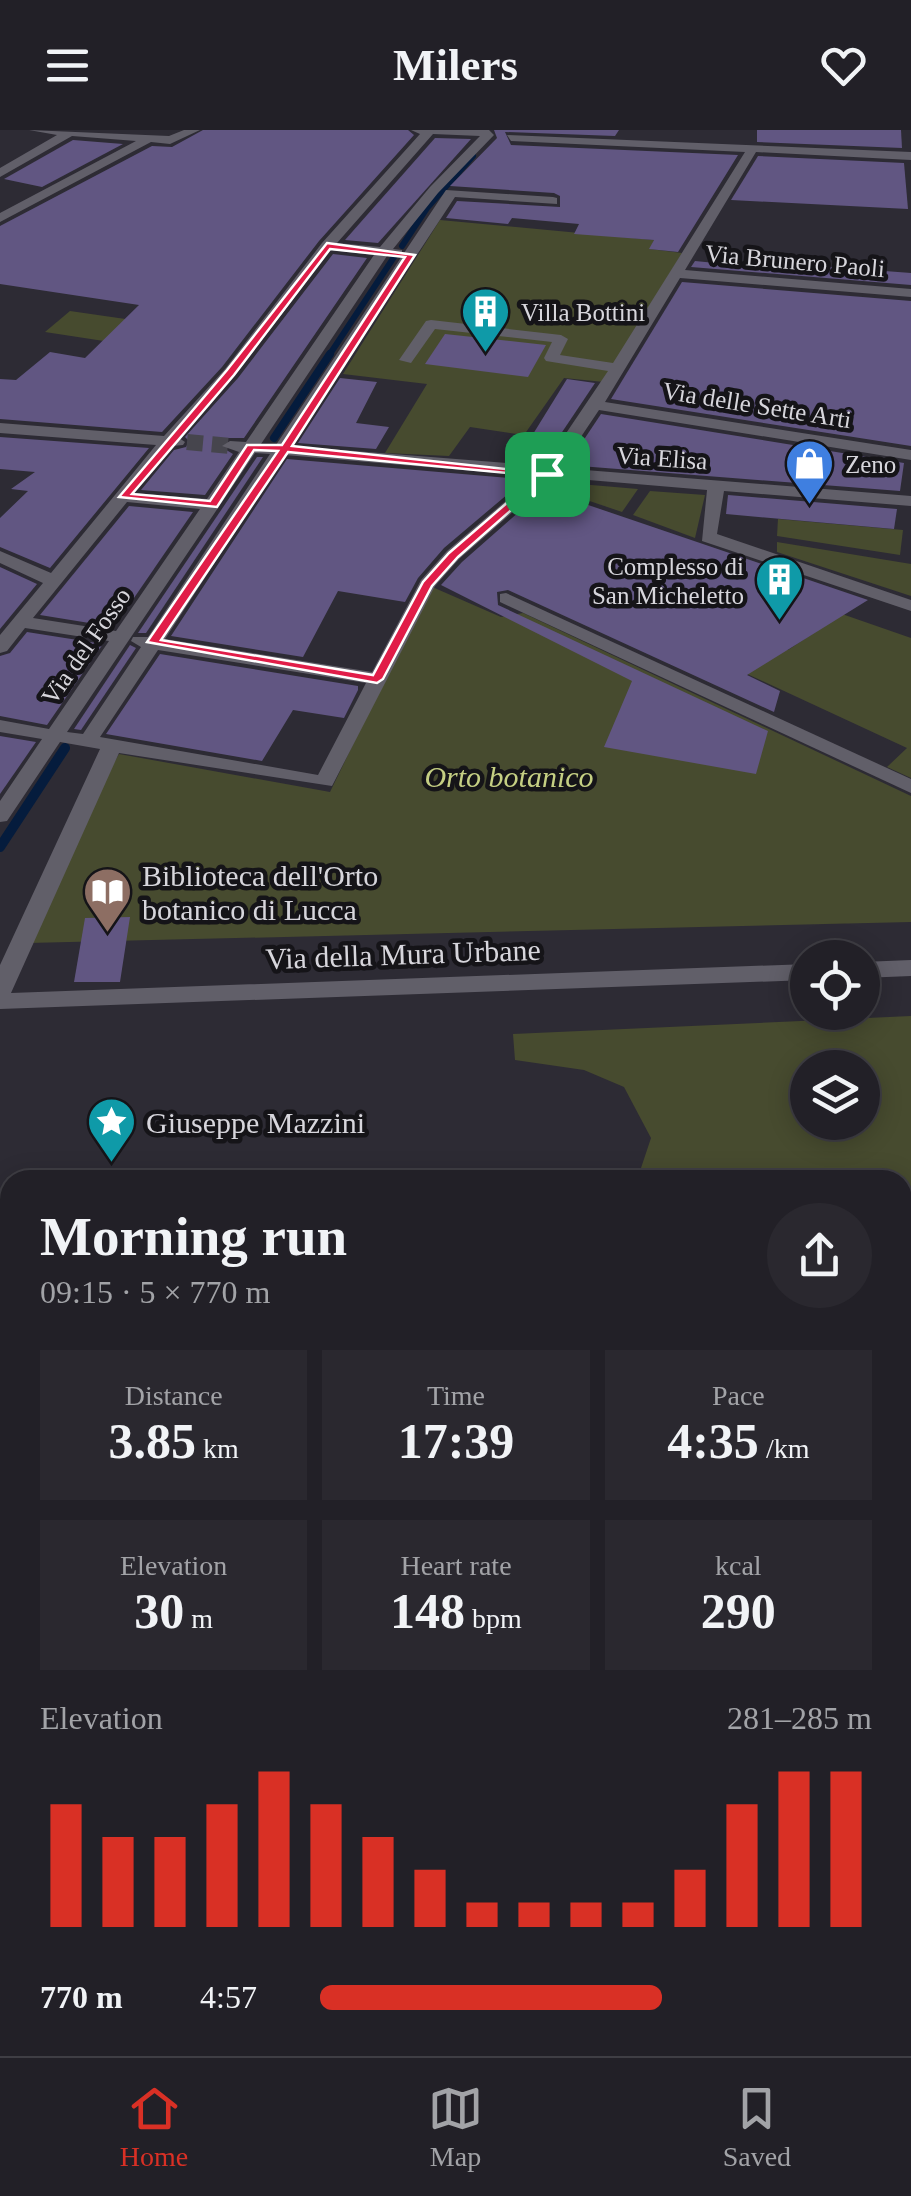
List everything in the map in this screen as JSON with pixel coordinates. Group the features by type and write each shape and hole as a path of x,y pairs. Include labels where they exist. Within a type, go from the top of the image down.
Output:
{"street":[{"path":"35,130 170,140 194,130"},
{"path":"0,648 425,130 626,136 753,148 911,156"},
{"path":"0,173 70,132"},
{"name":"Via del Fosso","path":"0,816 72,738 138,640 285,449 450,193 498,134"},
{"name":"Via del Fosso","path":"72,738 138,640 213,505 383,252 434,190 498,134"},
{"path":"0,218 36,195 148,139"},
{"path":"0,726 326,782 427,584 454,555 547,474 618,368 753,148"},
{"path":"18,191 36,195"},
{"path":"450,193 553,202"},
{"path":"327,246 411,255"},
{"name":"Via Brunero Paoli","path":"675,274 911,292"},
{"path":"406,360 431,324 561,339 551,358 618,368"},
{"name":"Via delle Sette Arti","path":"594,405 911,455"},
{"path":"0,428 187,442"},
{"name":"Via Elisa","path":"230,446 716,487 906,496"},
{"path":"716,487 708,537 911,606"},
{"path":"124,497 213,505"},
{"path":"0,556 53,580"},
{"path":"506,598 911,787"},
{"path":"21,622 377,679"},
{"path":"0,991 112,745"},
{"path":"880,969 911,968"},
{"name":"Via della Mura Urbane","path":"0,1002 790,973"}],"green space":[{"name":"Villa Bottini","path":"440,220 654,240 650,249 682,253 604,382 564,378 524,435 470,427 449,456 385,453 427,384 343,374"},
{"path":"70,311 167,325 143,347 45,332"},
{"path":"568,483 638,489 622,512 560,491"},
{"path":"650,491 705,495 695,538 633,515"},
{"path":"778,519 903,530 900,555 777,536"},
{"path":"777,542 911,564 911,596 777,552"},
{"name":"Orto botanico","path":"430,586 501,617 523,613 911,796 911,922 28,943 72,836 119,754 330,792"},
{"path":"686,603 788,650 842,614 911,638 911,778 887,767 907,748 635,622"},
{"path":"911,1016 911,1170 640,1170 651,1138 624,1087 584,1070 515,1060 513,1034 790,1021 790,1030 880,1030 880,1017"}],"building":[{"path":"203,130 408,130 414,135 319,241 222,367 162,432 0,419 0,379 16,380 50,352 85,358 139,305 0,284 0,226 152,146 172,147"},
{"path":"494,130 619,130 615,136 505,132 511,145 738,155 678,252 649,249 654,240 574,234 579,224 512,218 508,224 446,218 457,201 560,207 560,196 554,193 450,186 497,138"},
{"path":"757,130 901,130 902,148 757,142"},
{"path":"435,138 471,139 378,243 345,240"},
{"path":"73,140 123,144 42,187 4,179"},
{"path":"758,156 904,163 908,209 731,200"},
{"path":"333,254 367,258 244,438 228,438 218,445 233,454 205,495 141,490 174,450 186,447 189,441 185,437 238,378"},
{"path":"695,261 766,268 767,262 911,273 911,285 691,267"},
{"path":"682,282 911,301 911,446 611,399"},
{"name":"Villa Bottini","path":"445,334 546,345 528,377 425,364"},
{"path":"340,378 377,382 356,423 389,427 376,449 298,443"},
{"path":"567,379 595,383 542,462 517,460"},
{"path":"601,414 904,463 900,491 567,465"},
{"path":"0,437 149,448 50,568 0,547 0,518 28,491 11,489 35,472 0,469"},
{"path":"257,457 263,457 146,633 138,633"},
{"path":"287,459 522,482 444,548 418,578 405,602 338,591 303,657 171,636"},
{"path":"544,490 868,600 747,675 780,691 774,712 508,590 497,592 498,605 768,731 756,774 604,747 632,681 441,585"},
{"path":"728,495 897,509 894,529 726,514"},
{"path":"129,506 193,512 114,627 40,615"},
{"path":"0,567 37,584 0,629"},
{"path":"27,632 103,644 47,725 0,716 0,656 10,653"},
{"path":"130,645 136,648 81,730 74,729"},
{"path":"160,654 358,686 358,690 344,718 293,710 262,761 106,734"},
{"path":"0,736 36,742 0,794"},
{"path":"130,917 120,982 74,982 85,918"}],"waterway":[{"path":"402,246 427,208 473,156"},
{"path":"328,357 396,254"},
{"path":"274,438 328,357"},
{"path":"0,847 65,748"}],"tunnel":[{"path":"187,442 230,446"}],"place":[{"name":"Villa Bottini","path":"486,354"},
{"name":"Zeno","path":"810,506"},
{"name":"Complesso di San Micheletto","path":"779,622"},
{"name":"Biblioteca dell'Orto botanico di Lucca","path":"107,934"},
{"name":"Giuseppe Mazzini","path":"111,1164"}],"route":[{"path":"547,474 411,459 285,449 251,447 213,505 124,497 230,372 327,246 411,255 285,449 154,642 377,679 427,584 454,555 547,474"}]}
